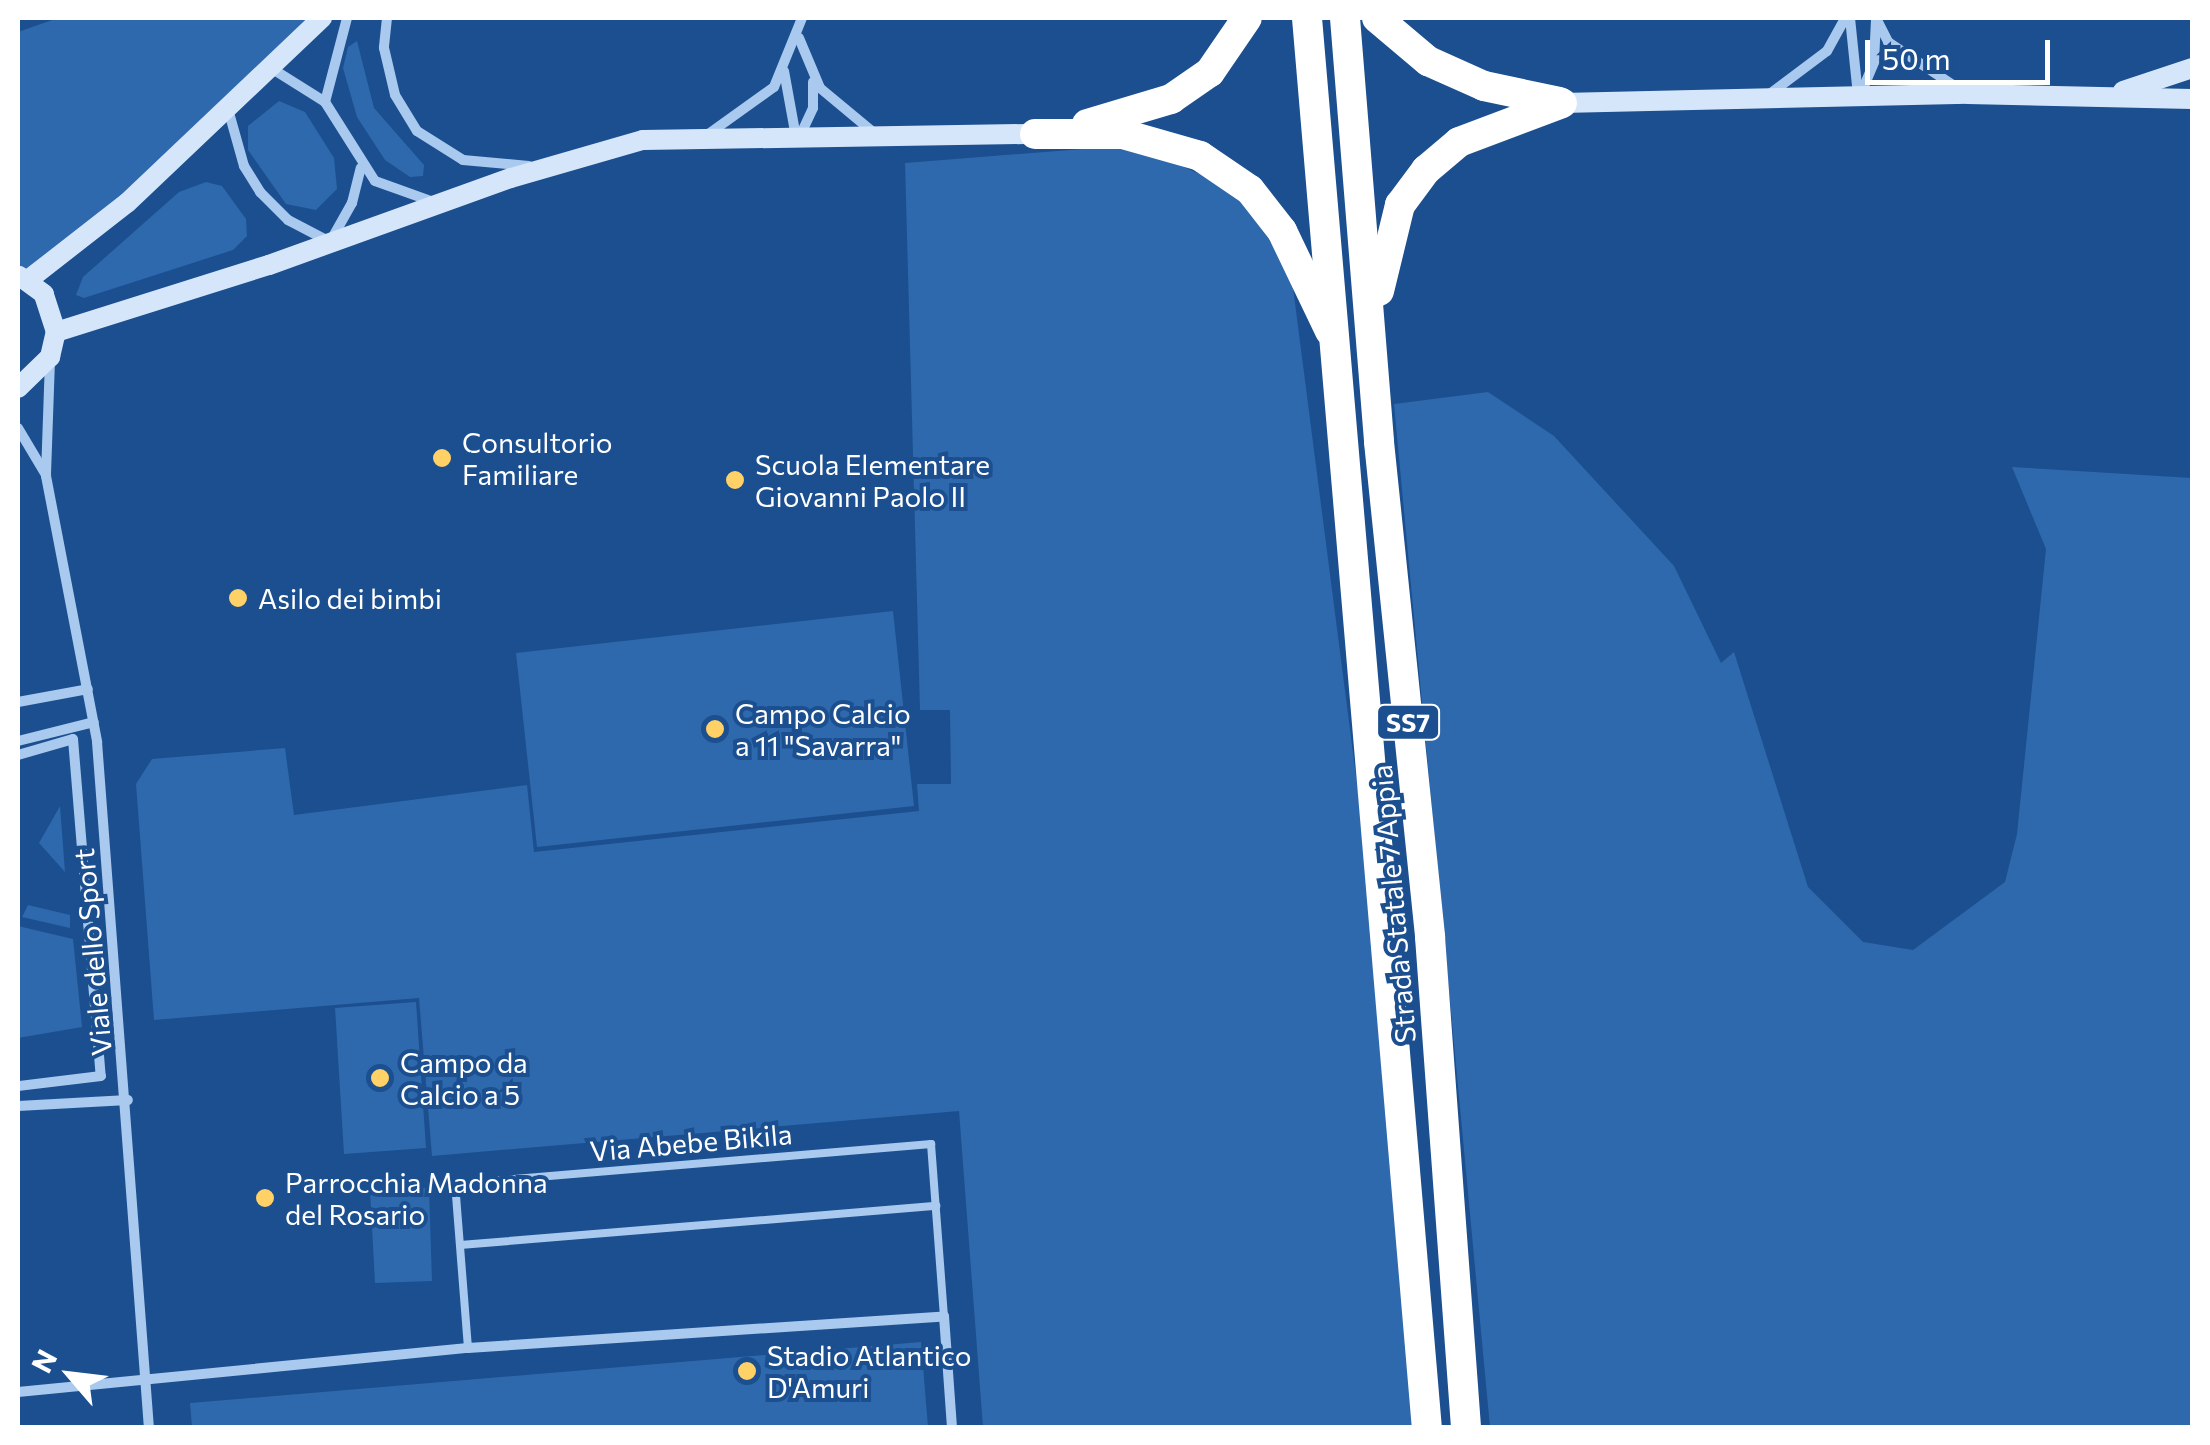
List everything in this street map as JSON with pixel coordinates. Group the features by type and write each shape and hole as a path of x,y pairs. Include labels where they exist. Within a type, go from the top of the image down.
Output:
{"highway":[{"path":"1035,134 1171,99 1210,72 1247,18"},
{"name":"Strada Statale 7 Appia","path":"1307,18 1427,1428"},
{"name":"Strada Statale 7 Appia","path":"1345,18 1379,442 1430,937 1466,1428"},
{"path":"1377,18 1428,61 1484,86 1562,103"},
{"path":"1379,442 1384,384 1379,288 1400,206 1458,142 1562,103"},
{"path":"1035,134 1123,134 1166,142 1200,156 1250,190 1282,231 1338,349"}],"street":[{"path":"18,388 50,357 56,332 44,294 23,277 128,202 322,18"},
{"path":"325,102 347,18"},
{"path":"387,18 384,48 394,95 418,131 463,160 544,168"},
{"path":"702,138 756,104 784,70 799,37 802,18"},
{"path":"1759,100 1798,78 1828,51 1847,18"},
{"path":"1847,18 1859,98"},
{"path":"1859,98 1874,62 1876,18"},
{"path":"1876,18 1888,42 1968,94"},
{"path":"797,139 813,108 813,76 799,37"},
{"path":"271,68 325,102 360,168 405,196 442,204"},
{"path":"2112,94 2192,68"},
{"path":"784,70 797,139"},
{"path":"813,76 839,107 884,139"},
{"path":"1562,103 1968,94 2112,94 2192,99"},
{"path":"228,108 244,166 260,192 288,220 330,242"},
{"path":"56,332 544,168 643,140 1035,134"},
{"path":"330,242 352,203 360,168"},
{"name":"Viale dello Sport","path":"50,357 46,476 94,722 128,1100 149,1428"},
{"name":"Viale dello Sport","path":"18,428 46,476"},
{"path":"18,702 88,689"},
{"path":"18,741 94,722"},
{"path":"18,754 73,739 101,1076 18,1086"},
{"path":"18,1106 128,1100"},
{"path":"18,1392 468,1348 944,1316"},
{"name":"Via Abebe Bikila","path":"944,1316 952,1428"}],"lane":[{"name":"Via Abebe Bikila","path":"468,1348 455,1184 931,1144 944,1316"},
{"path":"460,1246 936,1206"}],"shaded area":[{"path":"58,18 308,18 66,249 18,275 18,32"},
{"path":"357,41 374,108 424,165 423,176 410,177 385,160 357,117 343,68 348,47"},
{"path":"279,101 305,112 334,158 337,189 316,210 286,204 248,150 248,126"},
{"path":"1134,145 1236,190 1291,272 1364,838 1415,1427 983,1427 959,1111 432,1156 419,998 154,1020 136,784 152,759 285,748 294,815 527,785 534,852 919,811 917,784 951,784 950,710 920,710 905,163"},
{"path":"206,182 222,186 246,219 247,236 233,250 84,298 76,295 83,277 179,192"},
{"path":"1488,392 1554,436 1674,566 1721,663 1734,652 1808,887 1863,942 1913,950 2005,882 2017,834 2046,549 2012,467 2192,478 2192,1427 1490,1427 1394,404"},
{"name":"Campo Calcio a 11 \"Savarra\"","path":"893,611 914,806 537,847 516,653"},
{"path":"60,806 65,872 39,843"},
{"path":"28,905 70,915 70,928 22,917"},
{"path":"18,926 73,939 82,1027 18,1038"},
{"name":"Campo da Calcio a 5","path":"416,1002 426,1148 344,1154 335,1008"},
{"path":"429,1188 432,1281 375,1283 370,1190"},
{"name":"Stadio Atlantico D'Amuri","path":"921,1342 928,1427 192,1427 190,1403"}],"place":[{"name":"Consultorio Familiare","path":"442,458"},
{"name":"Scuola Elementare Giovanni Paolo II","path":"735,480"},
{"name":"Asilo dei bimbi","path":"238,598"},
{"name":"Campo Calcio a 11 \"Savarra\"","path":"715,729"},
{"name":"Campo da Calcio a 5","path":"380,1078"},
{"name":"Parrocchia Madonna del Rosario","path":"265,1198"},
{"name":"Stadio Atlantico D'Amuri","path":"747,1371"}]}
